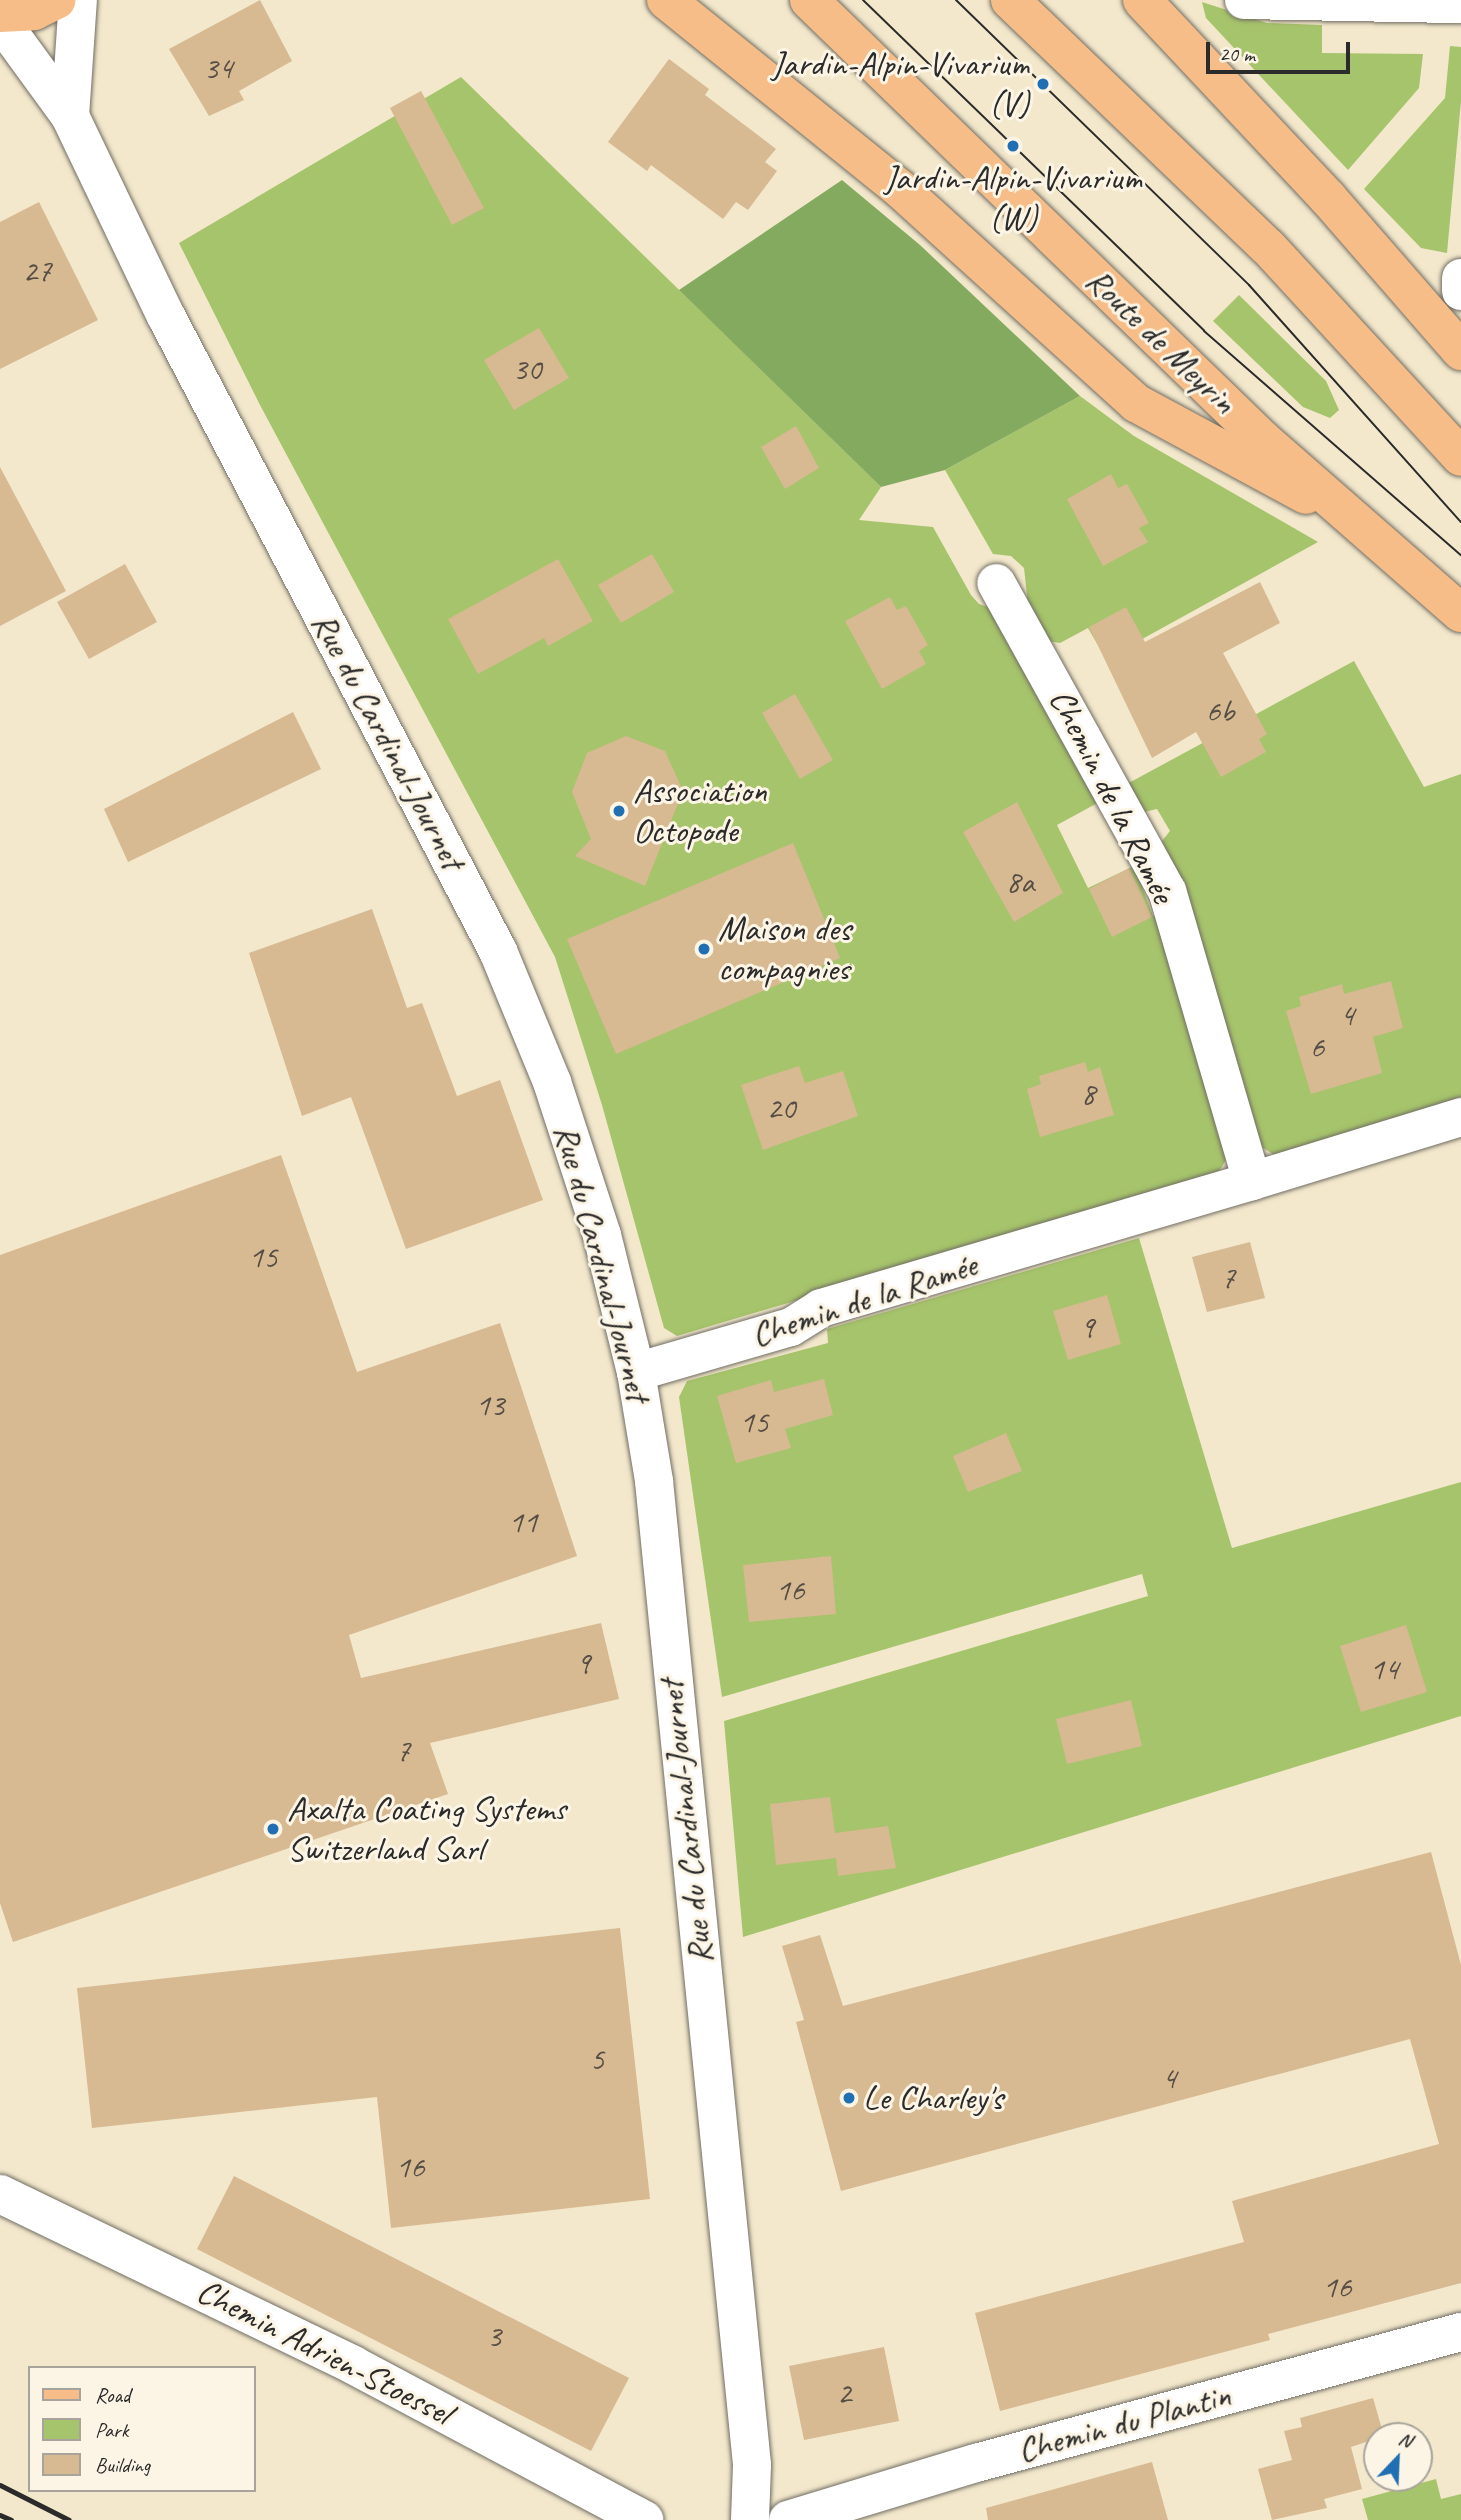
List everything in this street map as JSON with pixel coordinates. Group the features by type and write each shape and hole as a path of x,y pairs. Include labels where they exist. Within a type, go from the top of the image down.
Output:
{"main road":[{"path":"0,13 34,11 57,0"},
{"path":"666,0 919,205 1136,404 1361,522"},
{"name":"Route de Meyrin","path":"809,0 1262,439 1361,522 1461,613"},
{"path":"1010,0 1268,247 1461,457"},
{"path":"1142,0 1328,198 1461,351"}],"street":[{"name":"Rue du Cardinal-Journet","path":"70,116 78,0"},
{"path":"1247,1 1461,4"},
{"name":"Rue du Cardinal-Journet","path":"0,20 70,116 166,316 498,951 573,1146 602,1235 636,1372 654,1481 752,2465 750,2520"},
{"path":"1461,278 1461,291"},
{"name":"Chemin de la Ramée","path":"996,583 1167,891 1252,1181"},
{"name":"Chemin de la Ramée","path":"636,1372 791,1326 821,1308 1461,1117"},
{"name":"Chemin Adrien-Stoessel","path":"0,2194 353,2365 644,2520"},
{"name":"Chemin du Plantin","path":"788,2520 976,2463 1461,2332"}],"green space":[{"path":"1202,2 1267,23 1322,25 1322,53 1423,54 1419,88 1348,170 1206,18"},
{"path":"1450,46 1461,47 1461,101 1447,253 1421,248 1364,189 1445,98"},
{"path":"461,77 881,487 859,520 933,527 971,595 979,604 997,610 1103,800 1057,825 1088,888 1134,866 1153,916 1157,914 1230,1153 1217,1175 677,1336 664,1328 602,1105 555,957 260,405 179,243"},
{"path":"842,180 920,245 1080,396 945,470 881,487 679,290"},
{"path":"1239,295 1326,381 1339,410 1330,418 1303,407 1213,321"},
{"path":"1080,396 1134,436 1318,542 1106,659 1088,628 1060,643 1048,641 1028,605 1024,568 1011,556 993,554 945,470"},
{"path":"1354,661 1424,787 1461,774 1461,1102 1279,1158 1257,1144 1178,876 1162,841 1170,831 1157,809 1144,812 1125,785"},
{"path":"1139,1238 1232,1548 1461,1482 1461,1716 743,1937 724,1721 1148,1596 1142,1574 722,1697 679,1397 687,1381 828,1343 827,1329"},
{"path":"1436,2479 1441,2499 1461,2494 1461,2520 1368,2520 1362,2499 1388,2492 1433,2492 1433,2480"}],"building":[{"path":"260,0 292,61 239,91 244,100 209,116 169,49"},
{"path":"669,59 709,89 705,95 776,149 765,162 777,171 748,210 736,202 723,219 651,165 647,171 608,142"},
{"path":"421,91 484,208 452,225 390,108"},
{"path":"39,202 98,320 0,369 0,222"},
{"path":"539,328 569,378 514,410 484,360"},
{"path":"796,426 819,468 785,489 761,447"},
{"path":"0,467 66,591 0,626"},
{"path":"1111,474 1118,488 1127,484 1149,523 1139,528 1148,542 1103,566 1067,499"},
{"path":"652,554 674,592 621,623 598,585"},
{"path":"558,559 593,621 548,646 544,638 478,674 448,619"},
{"path":"125,564 157,622 89,659 57,602"},
{"path":"1260,582 1280,623 1223,653 1267,734 1259,739 1266,752 1221,777 1196,732 1152,758 1089,627 1126,607 1145,642"},
{"path":"890,597 897,610 906,606 928,645 919,651 926,664 882,689 845,621"},
{"path":"795,694 833,760 800,779 762,713"},
{"path":"293,712 321,769 128,862 104,809"},
{"path":"626,736 665,751 683,791 645,886 575,856 591,839 572,792 587,753"},
{"path":"1017,802 1063,893 1014,922 963,832"},
{"name":"Maison des compagnies","path":"793,843 840,958 616,1054 567,939"},
{"path":"1129,868 1152,917 1112,937 1089,889"},
{"path":"372,909 407,1008 422,1003 457,1096 500,1080 543,1200 406,1249 351,1097 302,1116 249,953"},
{"path":"1391,981 1403,1028 1373,1037 1382,1073 1311,1094 1286,1011 1301,1006 1299,997 1342,984 1344,994"},
{"path":"1085,1062 1088,1072 1100,1067 1114,1115 1040,1137 1027,1089 1041,1084 1039,1076"},
{"path":"799,1066 805,1083 843,1071 858,1116 763,1150 741,1085"},
{"path":"281,1155 357,1372 500,1323 577,1556 349,1635 361,1678 601,1623 619,1699 430,1743 448,1794 13,1942 0,1903 0,1255"},
{"path":"1250,1242 1265,1298 1207,1312 1192,1257"},
{"path":"1107,1295 1121,1344 1068,1360 1053,1311"},
{"path":"824,1379 833,1415 785,1429 791,1448 736,1463 717,1396 771,1380 774,1392"},
{"path":"1006,1433 1022,1471 968,1492 953,1456"},
{"path":"831,1556 836,1614 749,1622 743,1565"},
{"path":"1406,1625 1427,1692 1361,1712 1340,1646"},
{"path":"1131,1700 1142,1746 1067,1764 1056,1719"},
{"path":"830,1797 835,1833 888,1826 896,1868 838,1876 836,1858 776,1865 770,1804"},
{"path":"1431,1852 1461,1965 1461,2283 1268,2334 1270,2340 1000,2411 975,2313 1244,2242 1232,2201 1439,2144 1410,2039 841,2191 796,2022 804,2020 782,1946 820,1935 843,2006"},
{"path":"620,1928 650,2199 391,2228 377,2097 92,2128 77,1988"},
{"path":"234,2176 629,2378 591,2451 197,2249"},
{"path":"884,2347 899,2421 804,2440 789,2366"},
{"path":"1373,2398 1380,2422 1363,2422 1363,2443 1351,2447 1362,2489 1324,2499 1327,2508 1272,2520 1258,2469 1292,2460 1284,2431 1302,2427 1300,2418"},
{"path":"1152,2462 1168,2520 988,2520 986,2508"}],"tram line":[{"path":"863,0 1204,331 1461,555"},
{"path":"956,0 1249,285 1461,522"}],"railway":[{"path":"0,2485 69,2520"},
{"path":"0,2515 11,2520"}],"place":[{"name":"Jardin-Alpin-Vivarium (V)","path":"1043,84"},
{"name":"Jardin-Alpin-Vivarium (W)","path":"1013,146"},
{"name":"Association Octopode","path":"619,811"},
{"name":"Maison des compagnies","path":"704,949"},
{"name":"Axalta Coating Systems Switzerland Sarl","path":"273,1829"},
{"name":"Le Charley's","path":"849,2098"}]}
